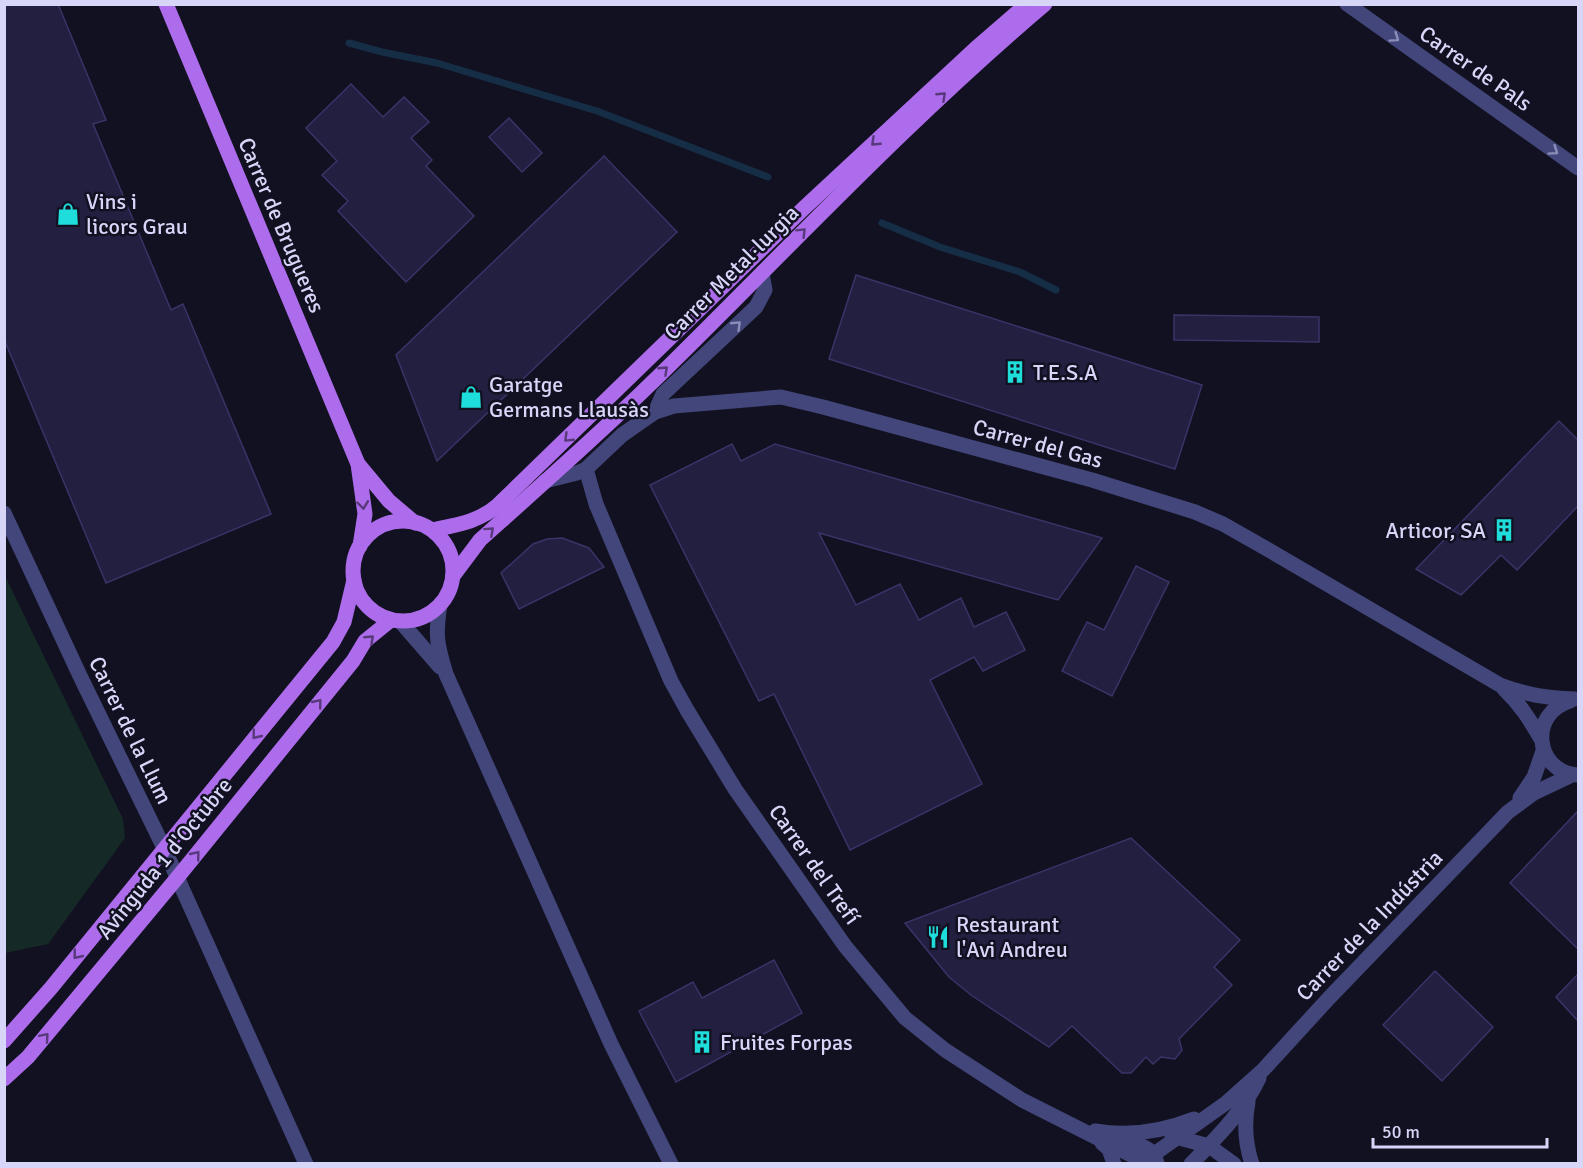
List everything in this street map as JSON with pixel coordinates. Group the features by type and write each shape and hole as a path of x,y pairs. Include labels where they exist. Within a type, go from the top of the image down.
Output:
{"main road":[{"name":"Carrer de Brugueres","path":"166,4 357,464"},
{"name":"Carrer Metal·lurgia","path":"432,531 472,521 489,513 804,208 975,49 1027,4"},
{"name":"Carrer Metal·lurgia","path":"453,576 480,540 677,358 869,165 1045,4"},
{"path":"357,464 389,501 415,523"},
{"path":"357,464 365,514 360,546 354,562 354,580 356,589 367,606 374,612 396,621 418,619 440,605 449,592 453,576 451,555 440,537 432,531 406,521 388,524 372,532 360,546"},
{"name":"Avinguda 1 d'Octubre","path":"4,1041 51,988 333,642 344,622 354,580"},
{"name":"Avinguda 1 d'Octubre","path":"4,1079 28,1057 177,878 353,661 365,641 396,621"}],"street":[{"name":"Carrer de Pals","path":"1347,4 1578,168"},
{"path":"655,412 663,394 756,307 765,290 762,273"},
{"name":"Carrer del Gas","path":"545,481 586,469 622,435 655,412 674,406 781,397 1151,497 1196,512 1223,524 1500,685 1541,698 1577,699"},
{"name":"Carrer del Trefí","path":"586,469 596,504 671,681 735,789 845,946 905,1018 937,1043 1022,1100 1095,1137"},
{"name":"Carrer de la Llum","path":"4,513 164,848 306,1164"},
{"path":"440,605 436,630 439,652 446,674 611,1044 670,1164"},
{"path":"396,621 419,642 446,674"},
{"name":"Carrer del Gas","path":"1500,685 1517,701 1532,722 1555,767 1575,775"},
{"name":"Carrer de la Indústria","path":"1151,1159 1226,1102 1263,1070 1329,998 1509,812 1528,789 1534,777 1545,720 1557,706 1577,699"},
{"name":"Carrer de la Indústria","path":"1509,812 1534,793 1575,775"},
{"name":"Carrer de la Indústria","path":"1191,1164 1233,1119 1249,1097 1263,1070"},
{"path":"1249,1097 1246,1114 1246,1142 1252,1164"},
{"path":"1152,1132 1195,1118 1226,1102"},
{"path":"1074,1127 1114,1134 1152,1132 1177,1137 1209,1146 1234,1164"},
{"path":"1095,1137 1147,1147 1151,1159 1184,1144 1209,1146"},
{"path":"1095,1137 1109,1149 1114,1164"}],"green space":[{"path":"5,576 123,819 125,838 48,944 5,953"}],"building":[{"name":"Vins i licors Grau","path":"4,4 58,4 106,120 93,124 171,310 183,304 271,514 106,583 4,339"},
{"path":"351,84 383,117 404,97 429,122 411,138 432,160 426,166 474,216 406,282 338,211 348,201 322,175 337,161 306,128"},
{"path":"509,118 542,153 522,172 489,137"},
{"path":"604,156 677,232 437,461 396,355"},
{"name":"T.E.S.A","path":"856,275 1202,385 1175,469 829,359"},
{"path":"1174,315 1319,317 1319,342 1174,340"},
{"name":"Articor, SA","path":"1559,421 1578,440 1578,506 1517,570 1501,555 1461,595 1416,569"},
{"path":"732,444 741,461 775,444 1102,538 1058,600 819,533 856,605 900,584 919,620 961,598 974,627 1006,612 1025,650 983,671 974,657 930,680 982,784 850,850 774,694 759,701 650,485"},
{"path":"562,538 589,548 604,567 519,609 501,573 533,544 547,539"},
{"path":"1136,566 1169,582 1112,696 1062,671 1087,622 1104,630"},
{"path":"1578,811 1578,949 1510,883"},
{"path":"1131,838 1240,940 1214,967 1232,985 1179,1039 1182,1050 1175,1059 1161,1057 1153,1064 1146,1057 1131,1073 1122,1073 1072,1026 1049,1047 971,995 949,977 905,923"},
{"name":"Fruites Forpas","path":"774,960 802,1013 676,1082 639,1011 693,982 702,998"},
{"path":"1435,971 1493,1027 1442,1081 1383,1025"},
{"path":"1578,974 1578,1021 1556,997"}],"waterway":[{"path":"349,43 437,63 597,111 768,177"},
{"path":"882,223 940,247 1020,272 1056,290"}],"place":[{"name":"Vins i licors Grau","path":"68,214"},
{"name":"T.E.S.A","path":"1015,372"},
{"name":"Garatge Germans Llausàs","path":"471,397"},
{"name":"Articor, SA","path":"1504,530"},
{"name":"Restaurant l'Avi Andreu","path":"938,937"},
{"name":"Fruites Forpas","path":"702,1042"}]}
